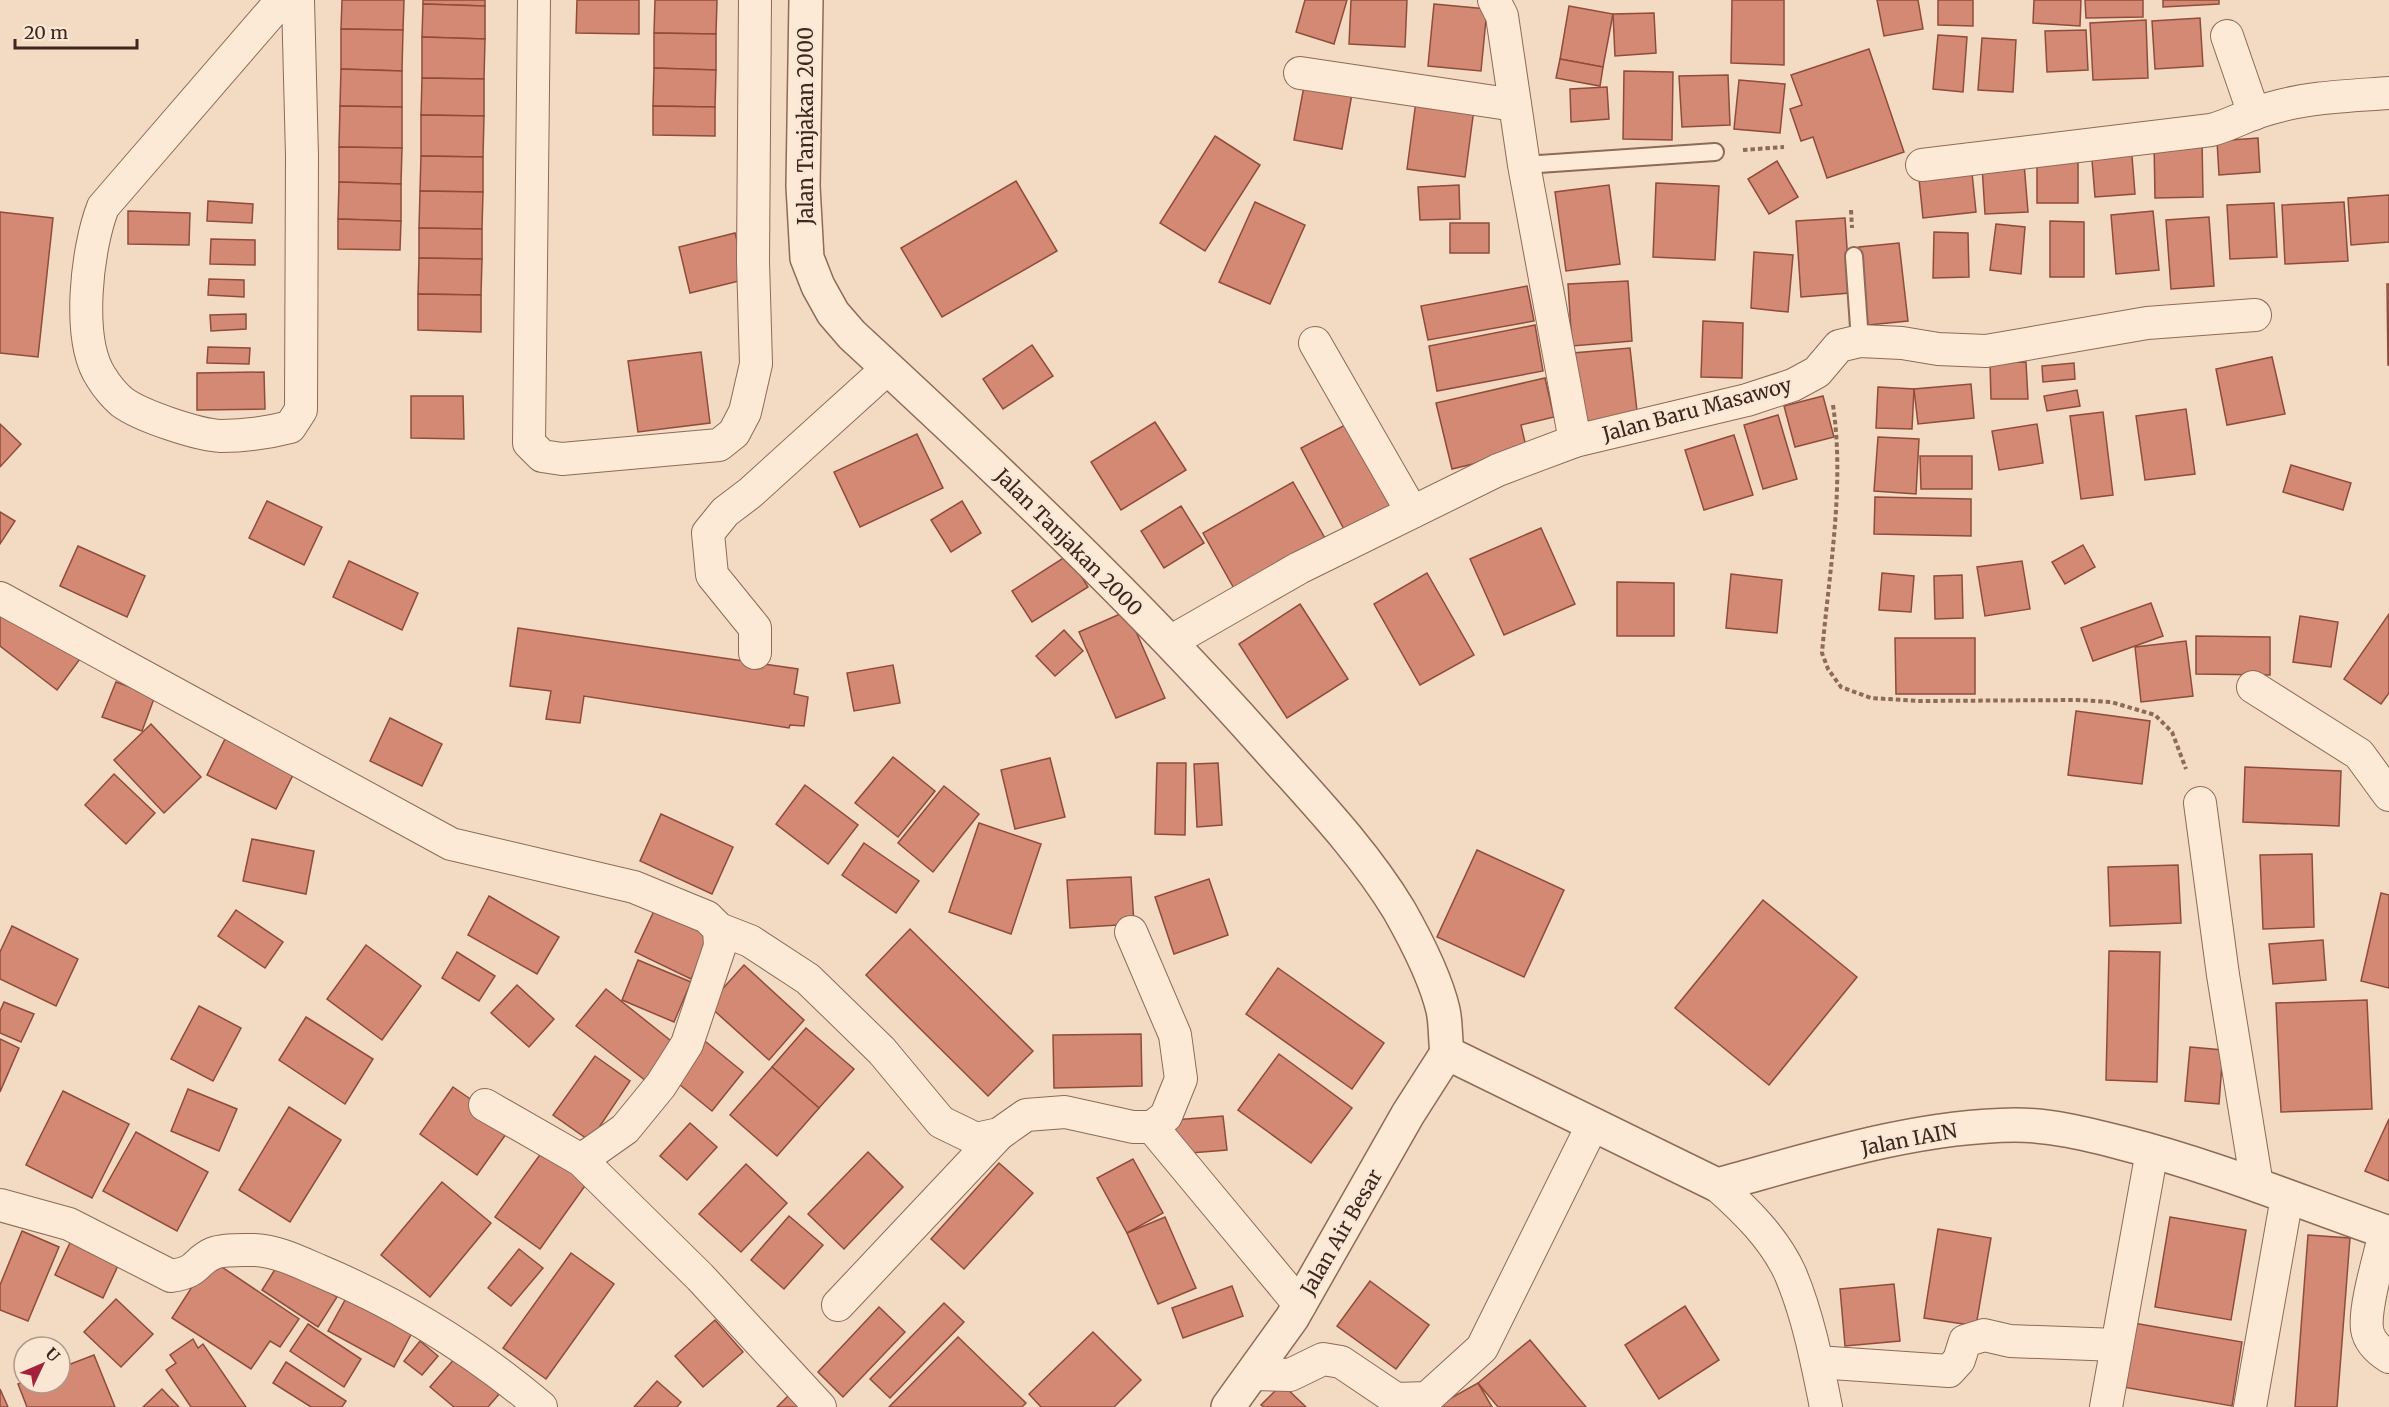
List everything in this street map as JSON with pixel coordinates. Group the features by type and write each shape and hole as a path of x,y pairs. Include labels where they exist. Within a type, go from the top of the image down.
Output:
{"street":[{"path":"282,0 102,207 95,227 87,338 100,376 122,401 162,422 219,436 261,435 290,428 301,410 302,167 298,0"},
{"path":"534,0 529,443 542,456 562,459 719,445 734,434 745,412 756,364 753,261 755,0"},
{"name":"Jalan Tanjakan 2000","path":"806,0 803,186 807,258 818,286 833,313 1006,479 1170,642 1306,792 1367,864 1398,910 1426,963 1443,1010 1447,1053"},
{"path":"1494,0 1502,16 1524,165 1575,441"},
{"path":"2227,36 2254,114"},
{"path":"1300,73 1515,105"},
{"path":"1922,165 2211,130 2229,126 2267,109 2323,98 2389,93"},
{"name":"Jalan Baru Masawoy","path":"1170,642 1299,568 1498,470 1575,441 1747,400 1792,386 1816,372 1839,346 1860,341 1902,343 1938,349 1986,351 2147,323 2255,315"},
{"path":"1315,343 1412,512"},
{"path":"755,653 755,628 712,575 708,533 725,512 750,493 888,368"},
{"path":"0,598 451,844 634,887 707,917 718,928 750,941 808,979 882,1051 941,1122 976,1139 999,1134"},
{"path":"2253,687 2359,754 2389,795"},
{"path":"2200,803 2223,975 2257,1185"},
{"path":"581,1160 625,1129 661,1085 687,1044 720,946 718,928"},
{"path":"838,1305 999,1134 1026,1115 1065,1112 1133,1127 1152,1127 1166,1116 1181,1079 1175,1035 1131,932"},
{"path":"1447,1053 1717,1185 1744,1209 1769,1239 1790,1273 1817,1362 1826,1407"},
{"name":"Jalan Air Besar","path":"1228,1407 1254,1374 1300,1305 1402,1124 1447,1053"},
{"path":"485,1105 581,1160 700,1277 820,1407"},
{"path":"1254,1374 1290,1375 1323,1359 1341,1362 1396,1399 1427,1398 1482,1348 1593,1124"},
{"name":"Jalan IAIN","path":"1717,1185 1898,1139 1969,1128 2017,1125 2079,1132 2152,1151 2257,1185 2387,1232"},
{"path":"1152,1127 1300,1305"},
{"path":"2106,1407 2152,1151"},
{"path":"2250,1407 2287,1197"},
{"path":"0,1205 69,1224 171,1276 188,1274 214,1253 257,1250 286,1257 343,1281 412,1316 486,1362 541,1407"},
{"path":"2387,1232 2368,1311 2367,1329 2374,1347 2389,1357"},
{"path":"1817,1362 1949,1371 1959,1360 1965,1341 1984,1335 2010,1341 2117,1345"}],"lane":[{"path":"1524,165 1715,152"},
{"path":"1854,256 1860,341"}],"path":[{"path":"1715,152 1784,147"},
{"path":"1825,360 1838,441 1822,654 1828,669 1841,687 1871,698 1919,701 2078,700 2111,702 2155,715 2172,732 2200,803"}],"building":[{"path":"342,0 404,0 403,30 341,29"},
{"path":"423,0 485,0 485,6 423,4"},
{"path":"577,0 639,0 639,34 576,33"},
{"path":"655,0 717,0 716,34 654,33"},
{"path":"1305,0 1347,0 1334,44 1296,32"},
{"path":"1351,0 1407,0 1405,47 1349,44"},
{"path":"1732,0 1784,0 1784,65 1731,63"},
{"path":"1877,0 1918,0 1923,29 1884,36"},
{"path":"1938,0 1973,0 1973,26 1938,25"},
{"path":"2034,0 2081,0 2080,26 2033,23"},
{"path":"2085,0 2143,0 2143,17 2086,18"},
{"path":"2163,0 2219,0 2219,4 2163,7"},
{"path":"423,4 485,6 485,39 422,37"},
{"path":"1434,4 1487,9 1481,71 1428,66"},
{"path":"1569,6 1613,14 1603,67 1560,59"},
{"path":"1654,13 1656,53 1615,56 1613,14"},
{"path":"2200,18 2203,66 2155,69 2152,21"},
{"path":"2146,20 2148,78 2093,80 2090,23"},
{"path":"341,29 403,30 402,71 341,69"},
{"path":"2086,30 2088,70 2047,72 2045,31"},
{"path":"654,33 716,34 716,70 654,68"},
{"path":"1938,35 1967,37 1963,92 1933,89"},
{"path":"422,37 485,39 484,79 422,78"},
{"path":"1982,38 2016,40 2013,92 1978,90"},
{"path":"1869,49 1904,152 1827,178 1813,137 1801,141 1790,109 1802,105 1791,75"},
{"path":"1560,59 1603,67 1600,86 1556,78"},
{"path":"654,68 716,70 715,107 653,106"},
{"path":"341,69 402,71 402,107 340,106"},
{"path":"1624,71 1673,72 1672,140 1623,139"},
{"path":"1728,75 1730,125 1682,127 1679,76"},
{"path":"422,78 484,79 484,116 421,115"},
{"path":"1739,80 1785,84 1780,133 1734,129"},
{"path":"1304,86 1352,94 1342,149 1294,140"},
{"path":"1607,87 1609,119 1571,122 1570,89"},
{"path":"1416,101 1474,109 1465,177 1407,169"},
{"path":"340,106 402,107 402,148 339,147"},
{"path":"653,106 715,107 715,136 653,135"},
{"path":"421,115 484,116 483,157 421,156"},
{"path":"1215,136 1260,165 1205,251 1160,223"},
{"path":"2258,138 2260,172 2219,175 2217,141"},
{"path":"2202,139 2203,197 2155,198 2154,140"},
{"path":"2131,144 2135,194 2095,197 2091,148"},
{"path":"339,147 402,148 401,184 339,182"},
{"path":"2037,154 2078,155 2078,203 2037,203"},
{"path":"421,156 483,157 483,192 420,191"},
{"path":"1777,161 1798,197 1769,214 1748,179"},
{"path":"2024,163 2028,212 1985,214 1982,166"},
{"path":"1972,173 1976,212 1923,218 1919,179"},
{"path":"1016,181 1057,251 942,317 901,248"},
{"path":"339,182 401,184 401,221 338,219"},
{"path":"1656,183 1719,186 1715,260 1653,257"},
{"path":"1459,185 1460,219 1420,220 1418,187"},
{"path":"1609,185 1620,264 1566,271 1555,192"},
{"path":"420,191 483,192 482,229 419,228"},
{"path":"2389,195 2389,242 2351,245 2348,198"},
{"path":"208,201 253,204 252,223 207,221"},
{"path":"1255,202 1305,225 1270,304 1219,282"},
{"path":"2344,202 2348,261 2285,264 2282,205"},
{"path":"2274,203 2277,257 2230,259 2227,205"},
{"path":"128,211 190,213 189,245 128,244"},
{"path":"2153,211 2159,270 2116,274 2111,215"},
{"path":"0,212 53,218 38,357 0,353"},
{"path":"2209,217 2214,286 2171,289 2166,220"},
{"path":"1845,218 1850,293 1801,297 1796,221"},
{"path":"338,219 401,221 400,250 338,249"},
{"path":"2050,221 2084,222 2084,277 2050,277"},
{"path":"1450,223 1489,223 1489,253 1450,253"},
{"path":"1996,224 2025,227 2021,274 1990,270"},
{"path":"419,228 482,229 482,259 419,258"},
{"path":"1934,232 1968,233 1969,277 1933,278"},
{"path":"735,233 747,279 690,293 679,247"},
{"path":"211,239 255,240 255,265 210,264"},
{"path":"1899,243 1908,321 1868,325 1859,247"},
{"path":"1754,252 1793,255 1788,312 1751,308"},
{"path":"419,258 482,259 481,295 418,294"},
{"path":"209,279 244,280 244,297 208,295"},
{"path":"1628,281 1632,341 1572,346 1568,284"},
{"path":"2387,284 2389,284 2389,365 2388,365"},
{"path":"1527,286 1534,321 1428,340 1421,306"},
{"path":"418,294 481,295 481,332 418,330"},
{"path":"246,314 246,329 211,331 210,315"},
{"path":"1703,321 1743,323 1742,378 1701,377"},
{"path":"1535,325 1543,371 1437,391 1429,346"},
{"path":"1032,345 1053,376 1003,409 983,379"},
{"path":"208,347 250,348 249,364 207,363"},
{"path":"1630,348 1638,420 1582,426 1573,353"},
{"path":"701,352 710,423 638,432 628,361"},
{"path":"2272,357 2285,414 2227,425 2216,369"},
{"path":"2026,362 2028,399 1991,399 1990,363"},
{"path":"2074,363 2075,379 2043,382 2042,366"},
{"path":"264,372 265,409 197,410 197,373"},
{"path":"1545,378 1554,417 1521,425 1527,451 1452,469 1436,403"},
{"path":"1971,384 1974,418 1918,424 1914,389"},
{"path":"1878,387 1914,389 1912,429 1876,428"},
{"path":"2077,390 2080,406 2047,411 2044,396"},
{"path":"411,396 463,396 464,439 411,438"},
{"path":"1823,396 1834,437 1795,447 1784,406"},
{"path":"2186,409 2195,474 2145,480 2136,416"},
{"path":"2103,412 2113,495 2081,499 2070,416"},
{"path":"1778,415 1797,479 1763,489 1744,425"},
{"path":"1155,422 1186,470 1121,510 1091,462"},
{"path":"1349,423 1394,508 1346,533 1301,448"},
{"path":"0,424 21,444 0,467"},
{"path":"2037,424 2043,463 1999,470 1992,431"},
{"path":"917,434 943,488 860,527 834,472"},
{"path":"1734,435 1753,495 1704,510 1685,450"},
{"path":"1878,437 1919,439 1916,494 1874,491"},
{"path":"1920,456 1972,456 1972,489 1921,489"},
{"path":"2291,465 2351,483 2343,510 2283,492"},
{"path":"1293,482 1326,540 1236,592 1203,533"},
{"path":"1875,497 1971,499 1971,536 1874,534"},
{"path":"267,501 322,527 304,565 249,538"},
{"path":"962,501 981,533 951,552 931,520"},
{"path":"1181,506 1204,543 1164,568 1141,531"},
{"path":"0,512 15,521 0,544"},
{"path":"1541,528 1575,604 1504,635 1470,559"},
{"path":"2083,545 2095,567 2065,584 2052,562"},
{"path":"78,546 145,576 127,617 60,586"},
{"path":"1068,555 1088,587 1032,622 1012,591"},
{"path":"349,561 418,593 402,630 333,597"},
{"path":"2022,561 2030,609 1985,616 1977,567"},
{"path":"1427,573 1474,655 1420,685 1374,604"},
{"path":"1882,573 1914,576 1911,612 1879,610"},
{"path":"1731,574 1782,580 1777,633 1726,628"},
{"path":"1962,575 1963,618 1935,619 1934,576"},
{"path":"1617,582 1674,583 1674,636 1617,636"},
{"path":"2151,603 2163,636 2093,661 2081,628"},
{"path":"1300,604 1348,679 1287,718 1239,644"},
{"path":"9,605 80,659 57,690 0,646 0,617"},
{"path":"1127,611 1165,698 1116,718 1079,632"},
{"path":"2389,614 2389,693 2381,704 2344,679"},
{"path":"2300,616 2338,622 2331,667 2293,662"},
{"path":"518,628 798,669 794,694 808,697 804,726 790,725 789,728 584,696 580,723 546,719 551,691 510,686"},
{"path":"1064,630 1083,651 1055,676 1036,656"},
{"path":"2196,636 2270,637 2270,675 2196,674"},
{"path":"1895,638 1975,638 1975,694 1896,694"},
{"path":"2186,641 2193,696 2141,702 2135,647"},
{"path":"893,665 900,703 854,711 847,673"},
{"path":"116,682 155,696 142,731 102,717"},
{"path":"2076,711 2150,721 2142,784 2068,775"},
{"path":"390,718 442,744 422,786 370,761"},
{"path":"151,724 201,777 164,813 114,760"},
{"path":"227,735 296,769 276,809 207,775"},
{"path":"893,757 935,791 898,837 855,803"},
{"path":"1050,758 1065,817 1015,829 1001,770"},
{"path":"1157,763 1186,763 1185,835 1155,834"},
{"path":"1218,763 1222,825 1197,827 1194,764"},
{"path":"2245,767 2341,771 2339,826 2243,822"},
{"path":"114,774 155,813 126,844 85,805"},
{"path":"805,785 858,825 828,864 776,824"},
{"path":"944,786 979,814 933,872 898,843"},
{"path":"661,814 733,847 712,894 640,861"},
{"path":"979,823 1041,844 1011,934 949,912"},
{"path":"252,839 314,851 306,894 243,881"},
{"path":"864,843 919,881 896,913 842,875"},
{"path":"1477,850 1564,890 1524,977 1437,937"},
{"path":"2312,854 2314,927 2263,929 2260,855"},
{"path":"2178,865 2181,923 2110,926 2108,867"},
{"path":"1131,877 1134,924 1070,928 1067,880"},
{"path":"1209,879 1228,935 1174,954 1155,897"},
{"path":"2381,893 2389,895 2389,988 2361,981"},
{"path":"489,896 559,937 537,974 468,935"},
{"path":"659,900 716,927 691,979 635,952"},
{"path":"1763,900 1857,977 1769,1085 1675,1008"},
{"path":"236,910 283,942 265,968 218,936"},
{"path":"12,926 78,959 56,1006 0,979 0,952"},
{"path":"910,929 1033,1051 988,1096 866,975"},
{"path":"2323,940 2326,980 2273,984 2269,944"},
{"path":"366,945 421,986 382,1040 327,999"},
{"path":"2109,951 2160,952 2157,1082 2106,1080"},
{"path":"457,952 495,976 479,1001 442,978"},
{"path":"638,960 691,982 674,1022 622,1000"},
{"path":"744,965 804,1020 769,1060 708,1005"},
{"path":"1278,968 1384,1043 1352,1089 1246,1014"},
{"path":"517,985 554,1019 529,1047 491,1013"},
{"path":"606,989 675,1044 646,1081 576,1026"},
{"path":"2367,1000 2372,1109 2281,1112 2276,1003"},
{"path":"4,1002 34,1014 21,1042 0,1033 0,1011"},
{"path":"199,1006 241,1028 213,1081 171,1059"},
{"path":"306,1017 373,1059 345,1104 279,1060"},
{"path":"806,1028 854,1069 819,1108 772,1067"},
{"path":"1141,1034 1142,1086 1054,1088 1053,1035"},
{"path":"700,1037 743,1072 712,1111 669,1076"},
{"path":"0,1039 19,1048 0,1092"},
{"path":"2190,1047 2223,1050 2219,1104 2185,1101"},
{"path":"1279,1054 1352,1108 1311,1163 1238,1110"},
{"path":"595,1056 630,1081 590,1141 553,1115"},
{"path":"772,1067 819,1108 777,1156 730,1115"},
{"path":"453,1087 511,1127 477,1175 420,1134"},
{"path":"188,1089 237,1109 219,1151 171,1131"},
{"path":"63,1091 129,1124 92,1198 26,1165"},
{"path":"289,1107 341,1140 290,1222 239,1190"},
{"path":"1223,1116 1227,1150 1178,1154 1174,1120"},
{"path":"2389,1119 2389,1181 2365,1171"},
{"path":"690,1123 717,1147 687,1180 660,1156"},
{"path":"136,1132 208,1172 177,1231 103,1191"},
{"path":"547,1145 592,1176 540,1249 495,1217"},
{"path":"868,1152 903,1187 844,1249 808,1214"},
{"path":"1133,1159 1163,1213 1127,1233 1097,1178"},
{"path":"999,1163 1033,1193 964,1269 931,1239"},
{"path":"746,1164 787,1203 741,1252 699,1214"},
{"path":"442,1182 491,1223 430,1297 381,1255"},
{"path":"789,1216 823,1245 784,1289 751,1260"},
{"path":"1165,1217 1196,1288 1158,1304 1127,1233"},
{"path":"2170,1217 2246,1230 2231,1320 2155,1307"},
{"path":"1938,1229 1991,1238 1976,1326 1924,1318"},
{"path":"22,1231 59,1247 28,1321 0,1310 0,1285"},
{"path":"75,1232 123,1255 103,1298 55,1275"},
{"path":"2308,1235 2350,1238 2337,1407 2295,1407"},
{"path":"519,1249 543,1268 511,1306 488,1288"},
{"path":"571,1253 614,1284 546,1379 503,1348"},
{"path":"210,1259 299,1319 280,1347 270,1341 251,1369 172,1318"},
{"path":"281,1260 337,1297 318,1327 262,1290"},
{"path":"1370,1281 1429,1325 1396,1369 1337,1326"},
{"path":"1894,1284 1900,1341 1845,1346 1840,1289"},
{"path":"1232,1286 1243,1316 1183,1338 1172,1308"},
{"path":"350,1291 415,1327 394,1367 328,1331"},
{"path":"116,1299 153,1334 121,1367 84,1332"},
{"path":"944,1303 964,1322 890,1398 870,1379"},
{"path":"1685,1306 1719,1360 1659,1399 1625,1345"},
{"path":"879,1307 905,1332 843,1397 818,1372"},
{"path":"715,1320 743,1352 703,1387 675,1356"},
{"path":"2128,1322 2242,1342 2232,1406 2117,1386"},
{"path":"308,1324 361,1359 344,1387 290,1351"},
{"path":"1093,1332 1141,1380 1114,1407 1041,1407 1029,1394"},
{"path":"958,1337 1026,1403 1022,1407 889,1407"},
{"path":"193,1339 198,1348 203,1344 246,1407 191,1407 166,1370 176,1363 170,1355"},
{"path":"1530,1340 1586,1407 1498,1407 1478,1383"},
{"path":"420,1341 438,1356 422,1375 404,1361"},
{"path":"94,1355 115,1407 27,1407 22,1395 72,1395 72,1363"},
{"path":"456,1357 500,1393 488,1407 454,1407 430,1387"},
{"path":"286,1362 346,1401 342,1407 311,1407 273,1383"},
{"path":"657,1381 681,1402 677,1407 634,1407"},
{"path":"1478,1383 1492,1407 1435,1407"},
{"path":"1282,1384 1306,1407 1264,1407 1261,1405"},
{"path":"0,1389 8,1407 0,1407"},
{"path":"162,1389 179,1407 143,1407"},
{"path":"789,1395 800,1407 777,1407"}]}
